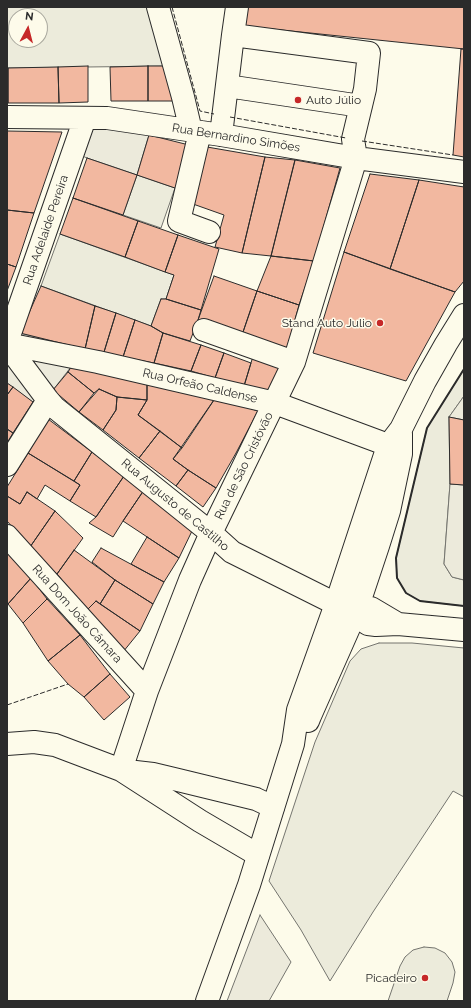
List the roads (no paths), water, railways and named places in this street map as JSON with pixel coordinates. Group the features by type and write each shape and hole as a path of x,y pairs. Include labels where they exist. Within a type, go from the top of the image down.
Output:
{"street":[{"path":"158,7 183,97 204,133"},
{"path":"209,232 179,221 204,133 227,86 236,7"},
{"path":"233,35 369,53 365,89 353,139 356,158"},
{"path":"227,86 361,106"},
{"name":"Rua Bernardino Simões","path":"7,117 107,118 356,158 464,172"},
{"name":"Rua Adelaide Pereira","path":"7,343 85,118"},
{"name":"Rua de São Cristóvão","path":"120,770 147,691 190,580 211,532 294,362 356,158"},
{"path":"207,1001 249,885 293,744 298,710 336,604 388,446 401,429 425,381 464,315"},
{"path":"204,330 294,362"},
{"path":"7,343 48,400 7,465"},
{"name":"Rua Orfeão Caldense","path":"7,343 98,362 275,403 388,446"},
{"name":"Rua Augusto de Castilho","path":"48,400 60,412 211,532 232,552 336,604 356,612"},
{"path":"293,744 310,716 356,612 389,511 401,454 401,429"},
{"name":"Rua Dom João Câmara","path":"7,536 147,691"},
{"path":"356,612 371,608 398,624 464,630"},
{"path":"7,744 34,742 55,745 120,770 200,821 258,855"},
{"path":"120,770 153,774 178,780 256,799 273,807"}],"place":[{"name":"Auto Júlio","path":"298,100"},
{"name":"Stand Auto Julio","path":"380,323"},
{"name":"Picadeiro","path":"425,978"}]}
